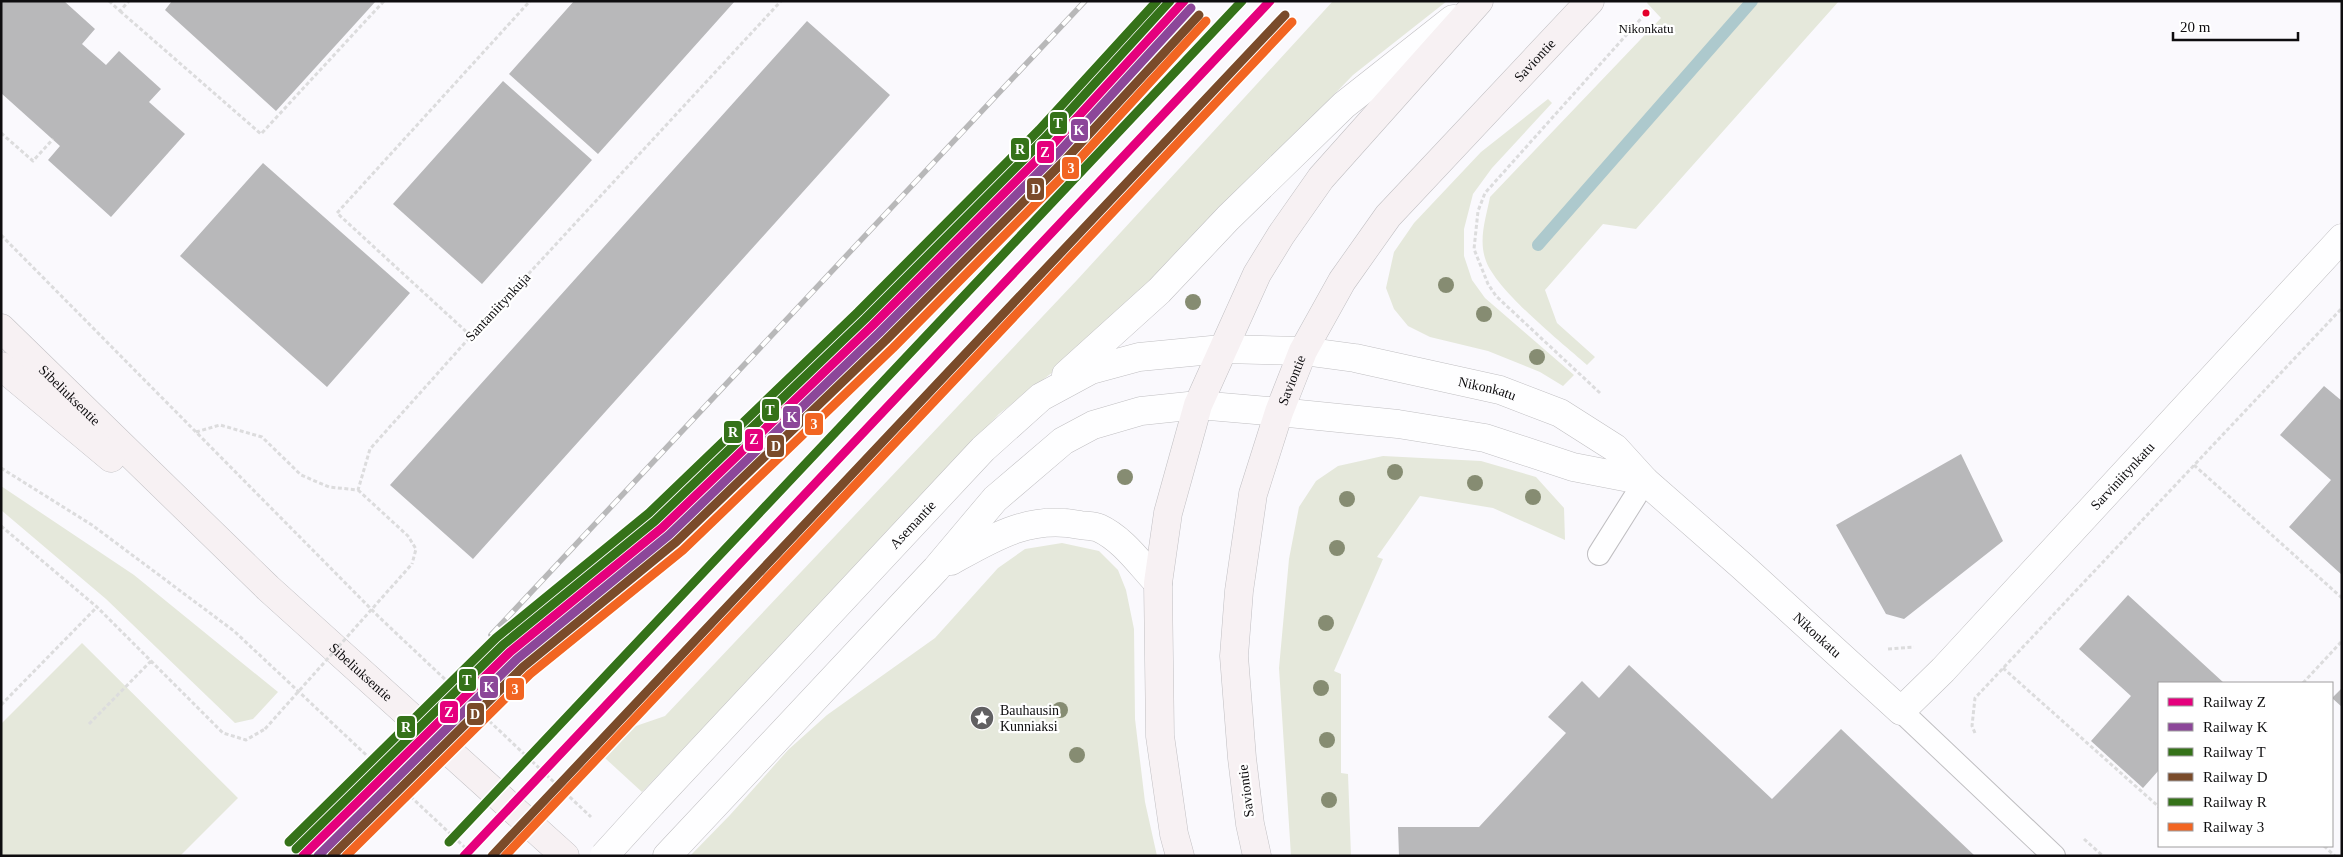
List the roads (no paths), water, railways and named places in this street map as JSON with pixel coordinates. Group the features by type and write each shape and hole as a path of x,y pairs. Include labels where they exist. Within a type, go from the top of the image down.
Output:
{"main road":[{"path":"1180,856 1174,834 1160,736 1158,583 1168,513 1198,406 1257,274 1321,178 1478,1"},
{"name":"Saviontie","path":"1257,856 1247,796 1234,656 1239,591 1253,494 1279,412 1302,351 1342,281 1388,216 1590,1"},
{"name":"Sibeliuksentie","path":"1,328 268,588 565,856"},
{"name":"Sibeliuksentie","path":"1,366 268,588"}],"street":[{"path":"1041,397 1159,291 1228,218 1344,105 1478,1"},
{"name":"Sarviniitynkatu","path":"1901,711 1943,670 2342,238"},
{"name":"Asemantie","path":"604,856 983,449 1041,397 1091,370 1139,357 1222,349 1302,351"},
{"name":"Nikonkatu","path":"1302,351 1355,358 1500,390 1560,413 1615,448 1645,481 1742,566 1901,711"},
{"path":"667,856 936,569 995,499 1063,441 1093,425 1141,411 1198,406 1398,424 1485,438 1574,467 1645,481"},
{"path":"936,569 991,539 1035,523 1063,521 1098,528 1120,543 1158,583"}],"lane":[{"path":"1599,554 1645,481"},
{"path":"1901,711 2054,856"}],"waterway":[{"path":"1538,245 1752,1"}],"railway":[{"path":"491,635 1085,1"}],"rail line":[{"name":"R","path":"289,842 496,638 649,513 858,312 1039,130 1157,1"},
{"name":"T","path":"296,849 503,645 655,521 865,319 1046,137 1170,1"},
{"name":"Z","path":"303,856 510,652 662,528 872,326 1053,144 1184,1"},
{"name":"R","path":"449,842 1242,1"},
{"name":"Z","path":"464,856 1270,1"},
{"name":"K","path":"318,856 517,659 669,535 879,333 1060,151 1191,8"},
{"name":"D","path":"332,856 523,667 676,542 886,340 1067,158 1199,15"},
{"name":"D","path":"492,856 1285,15"},
{"name":"3","path":"346,856 530,674 683,550 893,348 1074,165 1206,21"},
{"name":"3","path":"505,856 1292,22"}],"place":[{"name":"Nikonkatu","path":"1646,13"},
{"name":"Bauhausin Kunniaksi","path":"982,718"}]}
